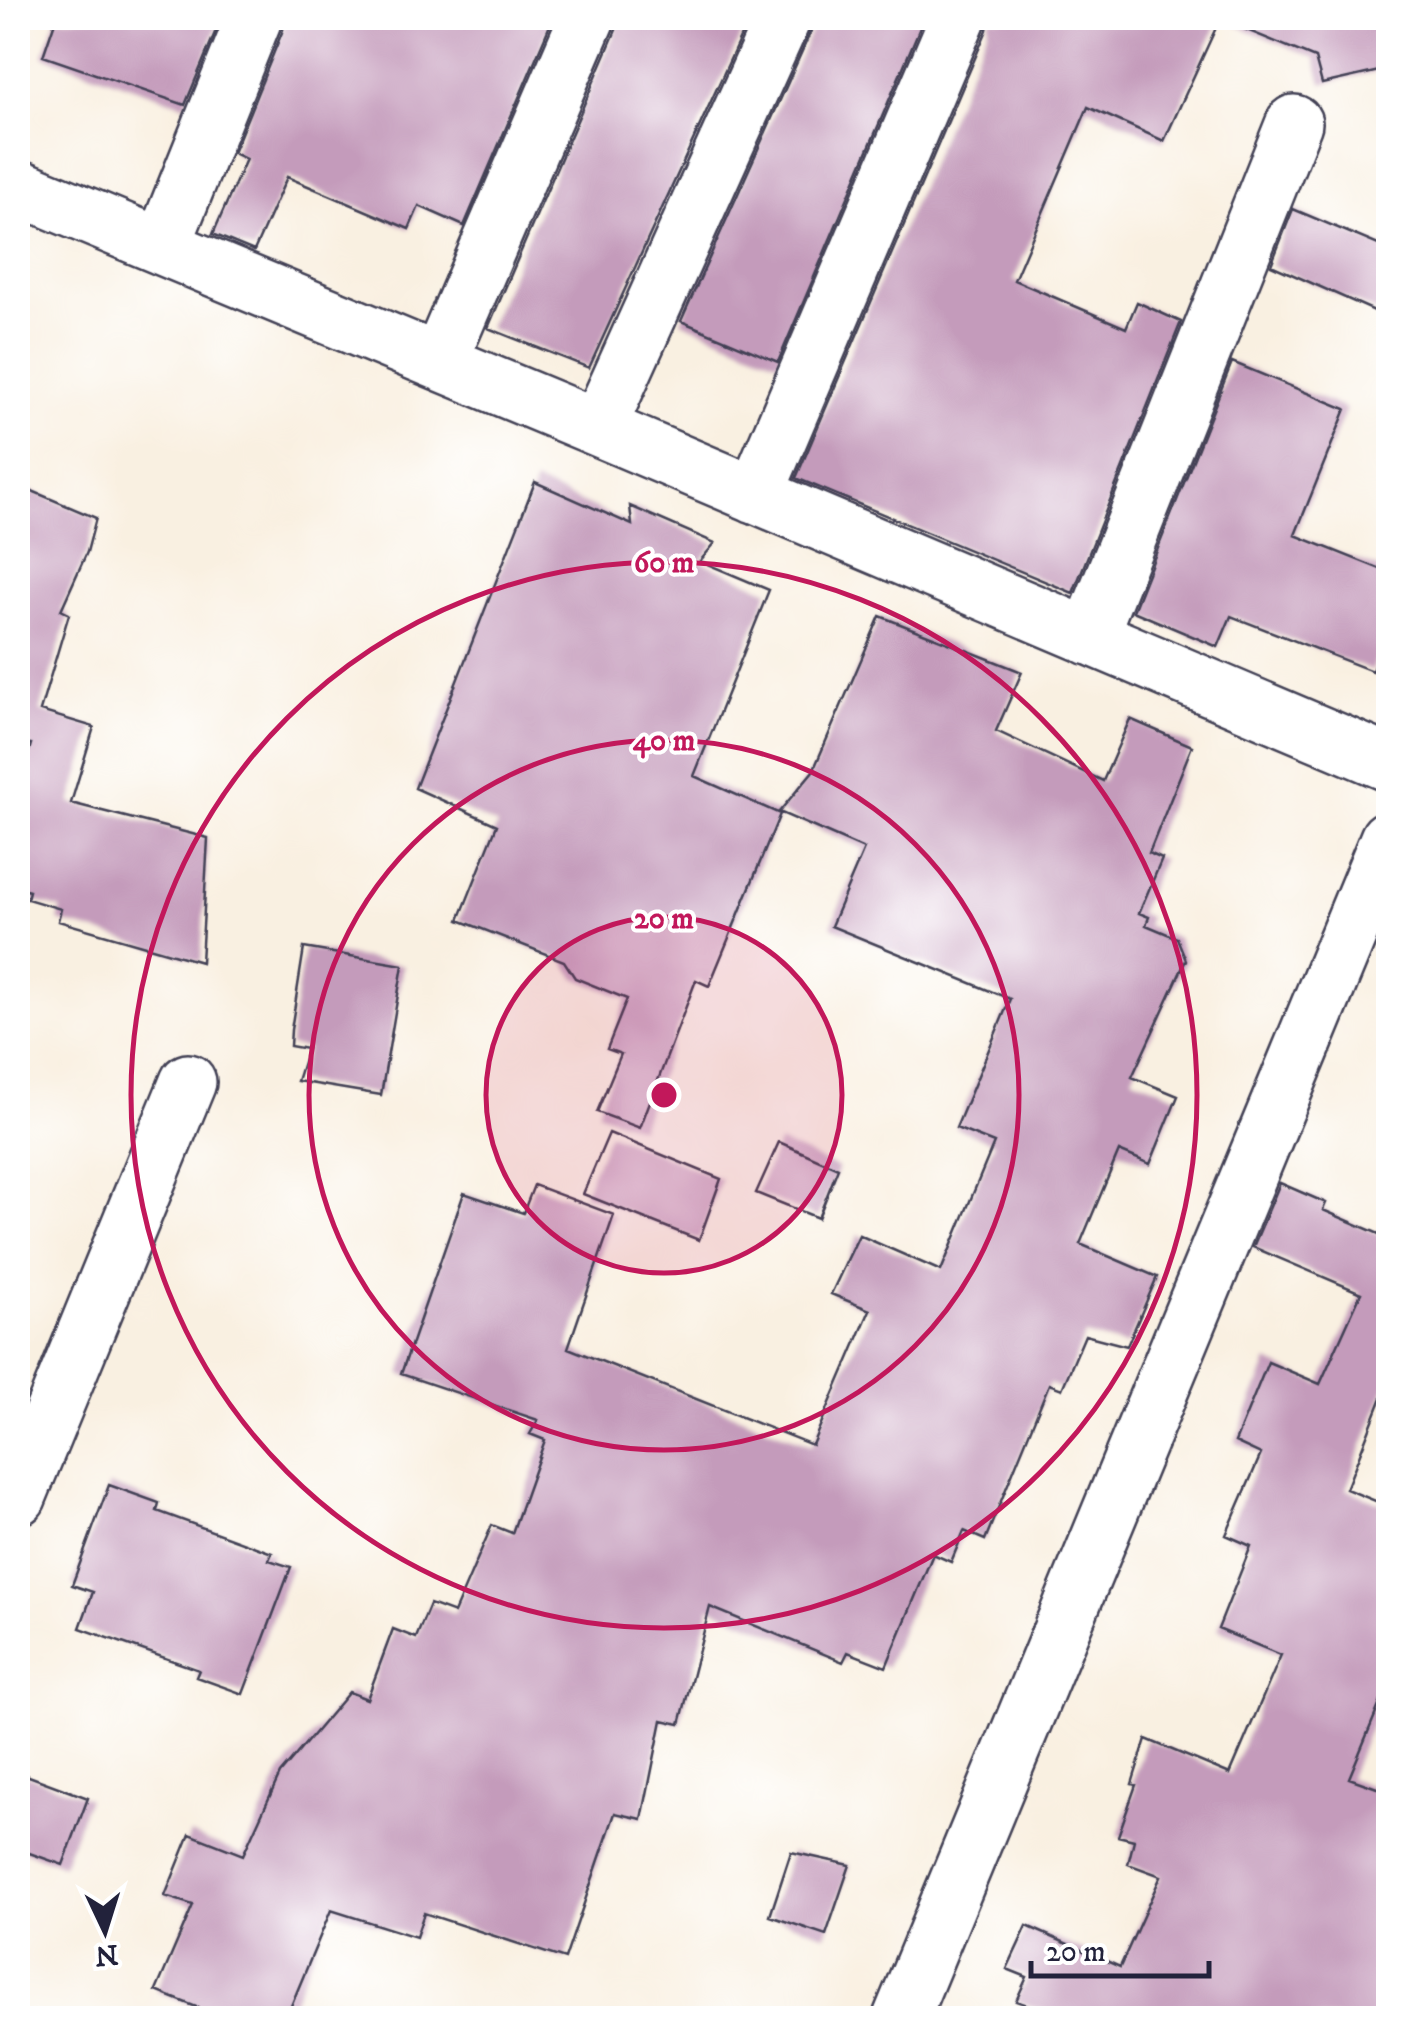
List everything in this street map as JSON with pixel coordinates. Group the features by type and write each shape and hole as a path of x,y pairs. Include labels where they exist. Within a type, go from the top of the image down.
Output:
{"street":[{"path":"162,248 254,18"},
{"path":"439,362 587,18"},
{"path":"598,428 783,18"},
{"path":"756,494 958,18"},
{"path":"1089,637 1294,123"},
{"path":"18,188 756,494 1388,763"},
{"path":"901,2018 1388,839"},
{"path":"18,1497 188,1082"}],"building":[{"path":"56,18 221,18 185,105 43,56"},
{"path":"285,18 553,18 464,226 419,206 409,229 287,177 254,251 213,234 246,159 233,153"},
{"path":"618,18 749,18 589,368 488,328"},
{"path":"814,18 924,18 778,362 681,321"},
{"path":"989,18 1388,18 1388,69 1322,84 1315,58 1220,19 1164,141 1088,107 1014,280 1126,328 1137,302 1181,322 1073,593 796,478"},
{"path":"1293,209 1388,249 1388,317 1271,265"},
{"path":"1232,362 1346,409 1295,535 1388,572 1388,629 1372,671 1231,616 1218,647 1133,611"},
{"path":"535,482 632,525 630,506 715,543 700,561 769,590 694,776 780,814 709,986 696,980 640,1128 597,1112 621,1054 607,1049 627,999 575,978 564,961 459,920 497,825 415,788"},
{"path":"18,485 96,518 87,552 61,610 69,614 40,711 94,727 71,803 208,838 201,962 58,921 61,909 27,899 29,891 18,888 18,790 31,744 18,742"},
{"path":"880,616 1022,672 996,731 1103,781 1130,719 1192,746 1149,853 1162,859 1139,913 1149,917 1146,925 1177,938 1186,960 1132,1077 1178,1096 1150,1164 1119,1151 1080,1244 1157,1277 1127,1346 1085,1335 1062,1389 1049,1384 985,1540 964,1531 951,1562 933,1554 886,1667 848,1652 843,1662 710,1607 680,1724 662,1720 642,1819 615,1813 565,1959 424,1913 416,1937 331,1910 286,2018 224,2018 156,1991 193,1905 165,1896 190,1834 243,1855 280,1774 349,1692 367,1699 393,1629 416,1638 430,1604 454,1613 492,1525 512,1533 545,1440 530,1434 538,1420 401,1374 464,1193 523,1213 534,1185 614,1215 568,1348 812,1445 870,1310 831,1294 859,1235 941,1271 994,1143 956,1128 1010,999 831,926 864,849 779,812 813,771"},
{"path":"304,948 403,965 381,1095 297,1081 307,1049 290,1046"},
{"path":"609,1133 721,1179 699,1240 583,1194"},
{"path":"779,1142 838,1168 818,1218 756,1193"},
{"path":"1280,1183 1326,1203 1323,1210 1386,1237 1388,1230 1388,1382 1346,1489 1388,1506 1388,1684 1349,1778 1388,1792 1388,2018 1065,2018 1016,2001 1027,1977 1007,1969 1027,1926 1120,1967 1161,1876 1128,1864 1134,1840 1118,1836 1136,1785 1132,1784 1146,1739 1230,1774 1281,1655 1218,1629 1251,1546 1226,1535 1261,1454 1235,1442 1268,1362 1320,1384 1361,1293 1253,1247"},
{"path":"109,1485 159,1503 157,1511 272,1553 269,1560 291,1567 243,1694 196,1677 199,1670 80,1628 93,1592 72,1585"},
{"path":"18,1772 88,1798 63,1865 18,1849"},
{"path":"791,1852 850,1865 826,1935 770,1916"}]}
